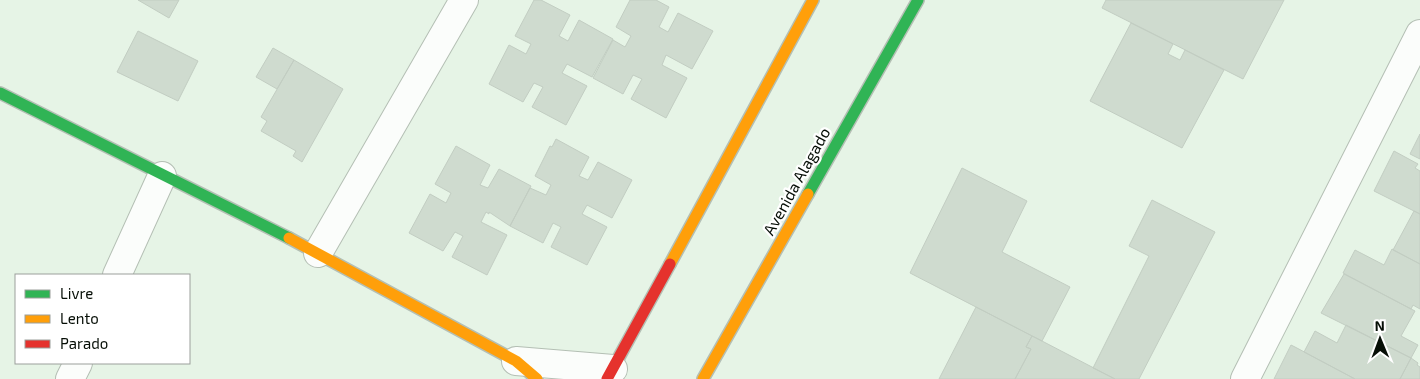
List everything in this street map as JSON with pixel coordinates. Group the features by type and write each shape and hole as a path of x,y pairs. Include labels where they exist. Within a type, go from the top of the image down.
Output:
{"main road":[{"path":"610,374 813,0"},
{"name":"Avenida Alagado","path":"703,379 913,4"},
{"path":"0,93 318,253 516,361 537,379"}],"street":[{"path":"318,253 464,0"},
{"path":"1245,379 1420,34"},
{"path":"117,274 162,176"},
{"path":"516,361 610,374"},
{"path":"70,379 78,364"}],"building":[{"path":"138,0 179,0 169,18"},
{"path":"534,0 541,0 570,15 559,36 568,41 579,20 613,39 592,77 567,64 562,73 587,86 566,125 532,107 543,87 534,83 523,102 489,84 509,45 526,54 531,44 515,36"},
{"path":"630,0 656,0 669,7 659,27 668,32 678,13 713,31 692,69 666,55 662,65 687,78 666,118 631,99 642,79 633,75 623,94 593,78 613,40 625,47 631,36 616,27"},
{"path":"1106,0 1284,0 1243,79 1102,8"},
{"path":"1131,23 1173,44 1168,54 1180,60 1185,50 1224,70 1182,148 1090,101"},
{"path":"138,31 198,61 178,101 117,72"},
{"path":"273,48 294,60 277,89 256,77"},
{"path":"294,60 343,89 302,162 293,156 296,151 261,131 267,121 261,117"},
{"path":"1420,134 1420,159 1410,154"},
{"path":"556,139 589,157 579,176 588,180 598,162 632,180 612,218 587,205 582,214 607,227 587,265 551,247 561,227 553,223 543,243 510,226 530,188 546,195 551,185 535,176 550,146 552,147"},
{"path":"456,146 490,165 480,185 488,188 499,169 531,186 510,226 489,212 489,214 486,212 481,222 507,235 487,275 452,257 463,236 455,232 443,251 409,233 430,194 446,203 451,193 435,184"},
{"path":"1394,151 1418,164 1415,168 1420,171 1420,214 1374,191"},
{"path":"962,168 1027,201 1002,252 1070,287 1042,341 910,273"},
{"path":"1152,200 1215,232 1139,379 1115,379 1093,368 1149,256 1129,246"},
{"path":"1414,211 1420,214 1420,264 1393,250"},
{"path":"1392,249 1420,264 1420,309 1413,305 1411,309 1343,273 1355,250 1384,265"},
{"path":"1344,274 1415,311 1401,336 1418,345 1411,358 1321,313"},
{"path":"976,307 1032,336 1026,347 1031,349 1015,379 939,379"},
{"path":"1346,325 1411,358 1400,379 1355,379 1304,352 1315,331 1337,343"},
{"path":"1032,336 1115,379 1015,379 1031,349 1026,347"},
{"path":"1291,345 1295,347 1355,379 1274,379"},
{"path":"1411,358 1420,367 1420,379 1400,379"}],"traffic: fast":[{"path":"808,194 918,0"},
{"path":"0,93 289,238"}],"traffic: slow":[{"path":"670,264 813,0"},
{"path":"703,379 808,194"},
{"path":"289,238 516,361 537,379"}],"traffic: jam":[{"path":"607,379 670,264"}]}
